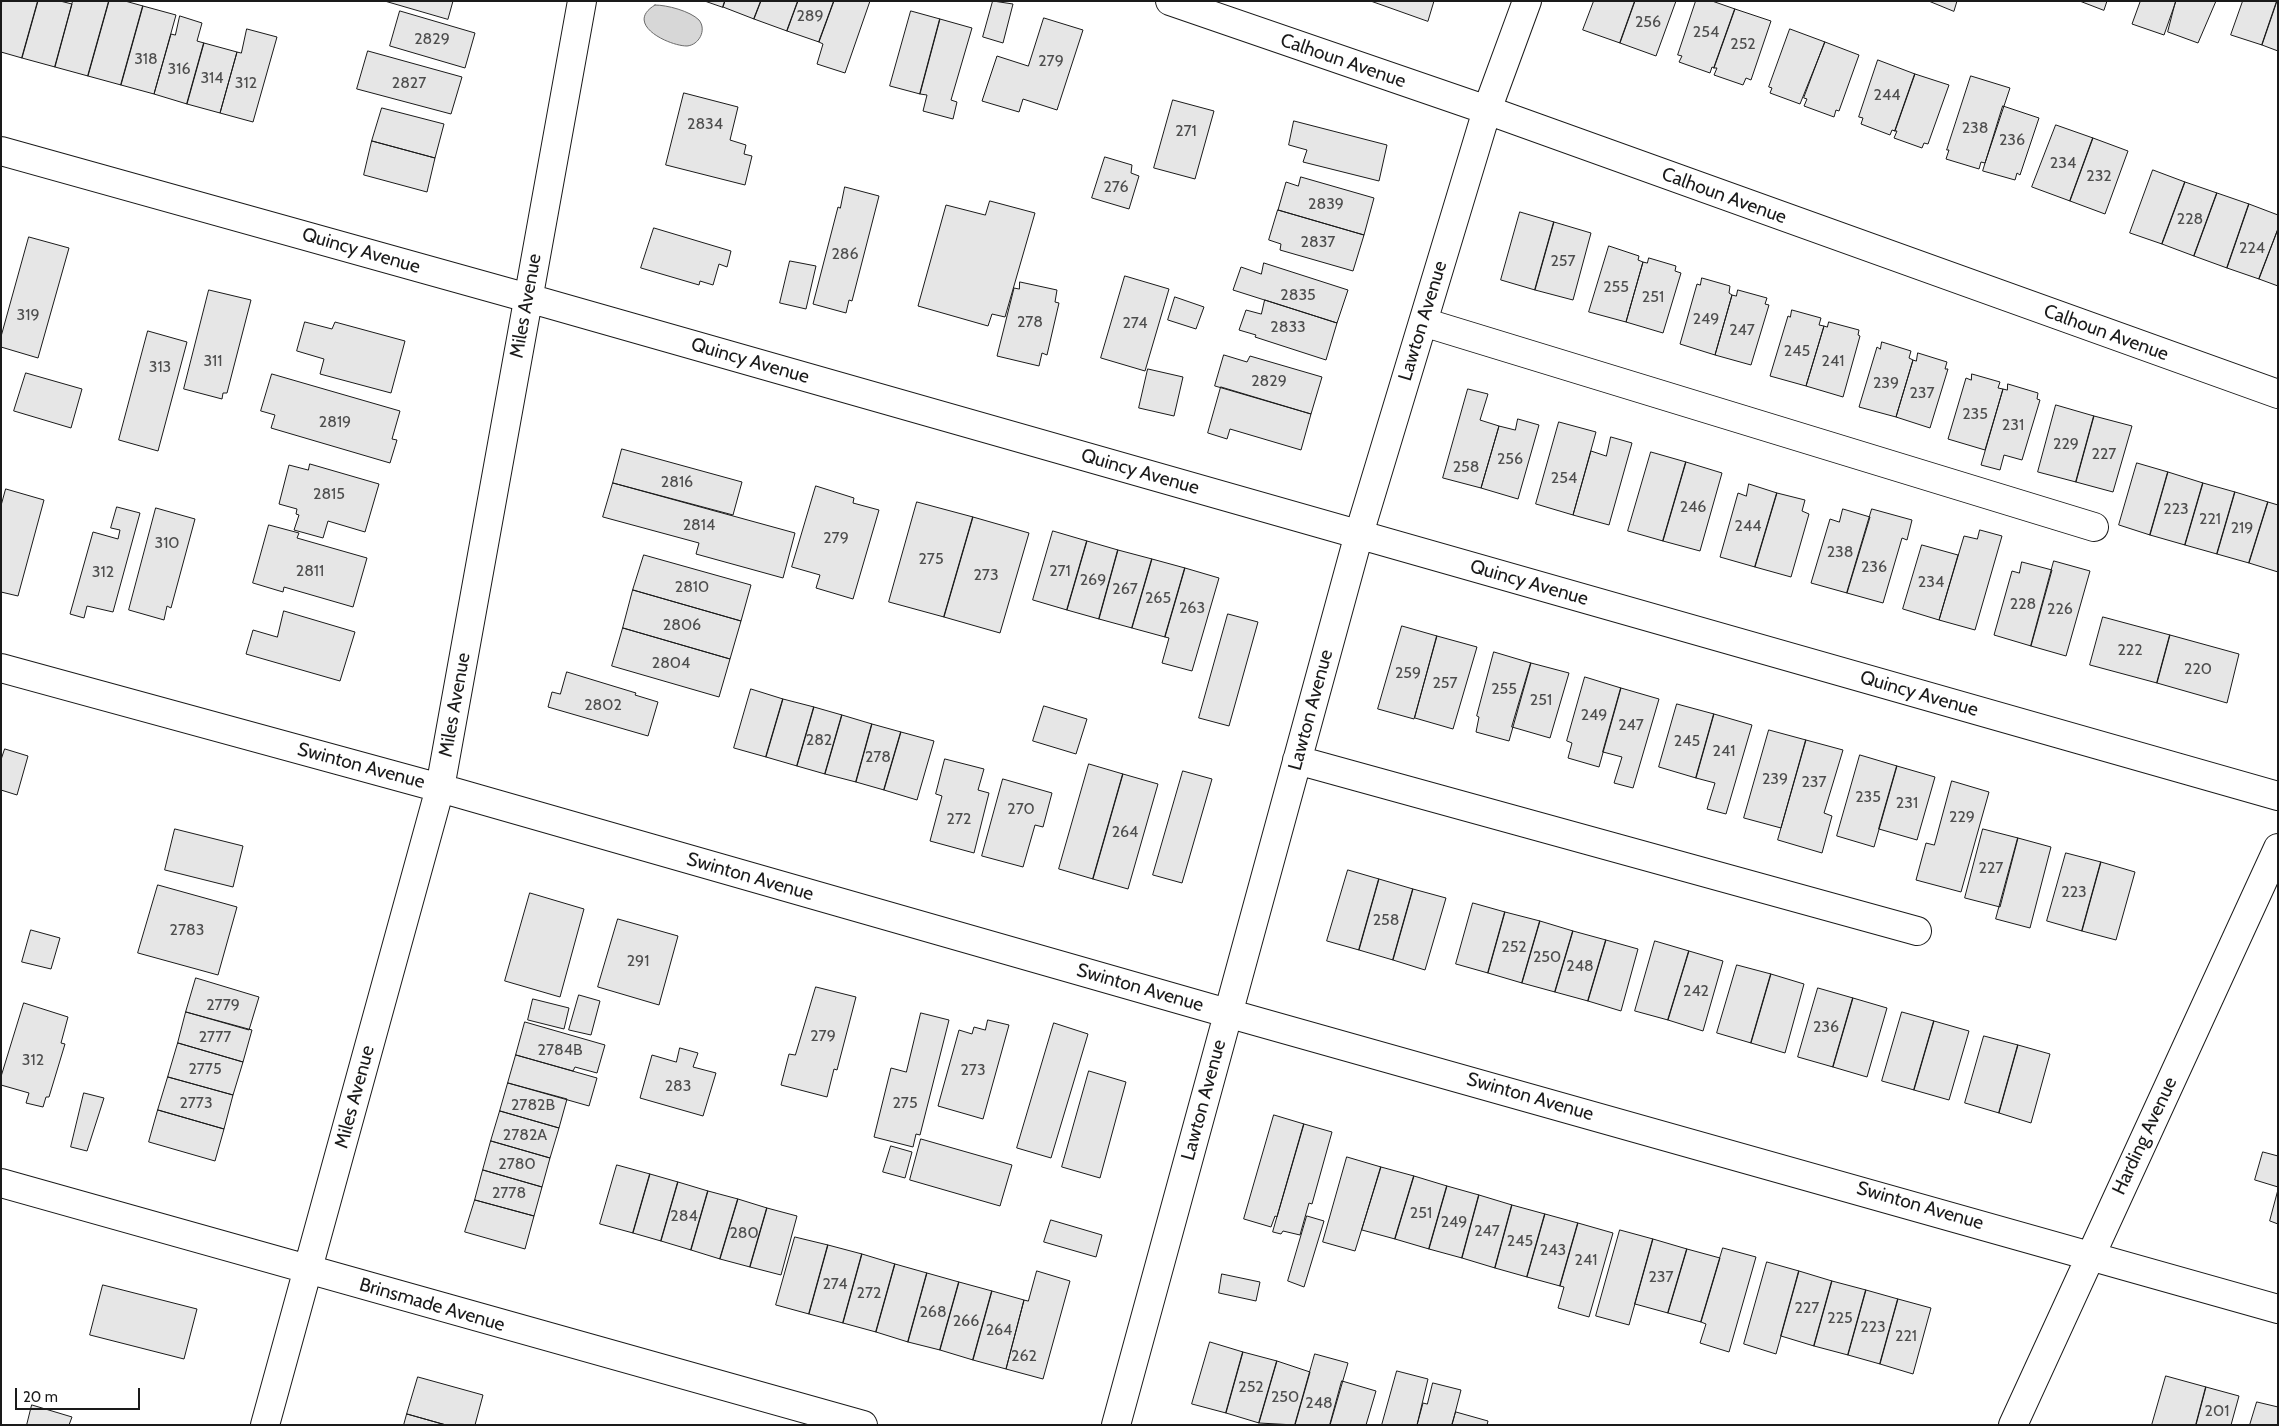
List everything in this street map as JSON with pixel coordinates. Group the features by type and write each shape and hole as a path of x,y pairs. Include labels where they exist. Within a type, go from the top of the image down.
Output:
{"street":[{"name":"Miles Avenue","path":"265,1425 440,788 582,1"},
{"name":"Calhoun Avenue","path":"1170,1 1486,110 2278,394"},
{"name":"Lawton Avenue","path":"1116,1425 1359,534 1486,110 1527,1"},
{"name":"Quincy Avenue","path":"1,151 528,298 2278,796"},
{"path":"1423,322 2094,527"},
{"name":"Swinton Avenue","path":"1,668 440,788 1227,1013 2091,1254 2278,1309"},
{"path":"1297,760 1918,931"},
{"name":"Harding Avenue","path":"2013,1425 2278,848"},
{"name":"Brinsmade Avenue","path":"1,1183 863,1425"}],"shaded area":[{"path":"655,5 678,9 695,17 701,24 701,36 695,43 687,46 670,42 652,33 646,26 644,19 646,12"}],"building":[{"path":"2,1 38,1 22,58 1,52"},
{"path":"38,1 60,1 72,4 55,67 22,58"},
{"path":"73,1 109,1 88,76 55,67"},
{"path":"109,1 125,1 143,6 121,85 88,76"},
{"path":"385,1 453,1 448,19"},
{"path":"705,1 725,1 723,7"},
{"path":"725,1 761,1 754,19 723,7"},
{"path":"761,1 798,1 787,31 754,19"},
{"path":"798,1 834,1 819,42 787,31"},
{"path":"834,1 870,1 845,73 817,64 823,44 819,42"},
{"path":"993,1 1013,4 1003,43 983,37"},
{"path":"1371,1 1434,1 1428,21"},
{"path":"1594,1 1635,1 1620,43 1583,30"},
{"path":"1635,1 1676,1 1656,56 1620,43"},
{"path":"1696,1 1712,1 1735,9 1714,68 1712,67 1710,73 1679,62 1682,56 1678,55"},
{"path":"1929,1 1957,1 1954,11"},
{"path":"2080,1 2107,1 2104,10"},
{"path":"2137,1 2176,1 2164,35 2132,24 2140,2"},
{"path":"2176,1 2216,1 2198,43 2168,32"},
{"path":"2243,1 2277,1 2262,45 2231,35"},
{"path":"2278,1 2278,51 2262,45"},
{"path":"143,6 176,15 154,94 121,85"},
{"path":"1735,9 1771,21 1751,80 1746,78 1743,85 1714,75 1717,68 1714,68"},
{"path":"400,11 475,33 465,68 390,46"},
{"path":"911,11 940,19 920,94 890,86"},
{"path":"180,16 202,23 197,41 204,43 187,104 154,94 171,34 175,35"},
{"path":"1044,18 1083,30 1057,110 1023,99 1019,112 982,101 997,56 1028,66"},
{"path":"940,19 972,28 951,100 957,102 953,119 923,111 927,95 920,94"},
{"path":"247,29 277,37 253,122 220,113 237,52 241,53"},
{"path":"1790,29 1825,42 1800,104 1770,93 1772,88 1769,87"},
{"path":"1825,42 1859,55 1839,111 1836,110 1834,117 1804,106 1807,99 1804,98"},
{"path":"204,43 237,52 220,113 187,104"},
{"path":"368,51 462,77 451,114 357,89"},
{"path":"1878,60 1915,74 1895,131 1892,130 1890,135 1861,124 1863,118 1859,117"},
{"path":"1915,74 1949,85 1928,144 1924,143 1922,148 1894,138"},
{"path":"1971,76 2010,88 1985,163 1981,162 1979,169 1946,159 1949,150 1947,150"},
{"path":"684,93 738,107 730,140 746,145 744,154 752,156 745,185 666,165"},
{"path":"1173,100 1214,111 1195,179 1154,168"},
{"path":"2003,106 2039,118 2020,175 2017,173 2015,180 1983,171"},
{"path":"382,108 444,124 435,158 372,141"},
{"path":"1294,121 1387,145 1379,181 1303,162 1307,150 1289,145"},
{"path":"2056,125 2093,138 2070,201 2032,187"},
{"path":"2093,138 2128,151 2105,214 2070,201"},
{"path":"372,141 435,158 427,192 364,175"},
{"path":"1105,157 1132,165 1131,173 1139,176 1129,209 1092,198"},
{"path":"2153,170 2185,182 2162,244 2130,233"},
{"path":"1301,177 1374,198 1364,235 1278,210 1286,182 1298,186"},
{"path":"2185,182 2217,193 2194,256 2162,244"},
{"path":"845,187 879,196 852,301 849,300 846,313 813,304"},
{"path":"2217,193 2249,204 2227,268 2194,256"},
{"path":"990,201 1035,213 1005,317 992,314 988,326 918,306 946,205 985,215"},
{"path":"2249,204 2278,215 2278,229 2259,279 2227,268"},
{"path":"1278,210 1364,235 1353,271 1280,250 1281,244 1269,240"},
{"path":"1520,212 1554,222 1535,290 1501,280"},
{"path":"1554,222 1591,233 1573,300 1535,290"},
{"path":"654,228 731,251 727,267 719,264 713,285 700,281 699,285 641,268"},
{"path":"2278,229 2278,286 2259,279"},
{"path":"29,237 69,248 38,358 1,347 1,337"},
{"path":"1609,246 1639,256 1638,260 1643,262 1626,322 1589,312"},
{"path":"1649,258 1676,266 1675,271 1681,273 1663,333 1626,322 1643,262 1647,263"},
{"path":"790,261 816,266 806,309 780,303"},
{"path":"1264,263 1348,290 1337,323 1233,290 1241,267 1261,274"},
{"path":"1125,276 1169,289 1145,371 1101,358"},
{"path":"1702,278 1730,286 1729,293 1732,295 1715,355 1680,344 1697,284 1700,285"},
{"path":"1020,282 1057,290 1055,302 1059,303 1047,355 1042,353 1039,366 997,356 1014,288 1019,289"},
{"path":"209,290 251,300 227,393 223,393 222,399 184,389"},
{"path":"1738,290 1767,298 1765,304 1769,305 1751,365 1715,355 1732,295 1736,296"},
{"path":"1175,297 1204,307 1196,329 1168,320"},
{"path":"1265,300 1337,323 1326,360 1239,330 1246,310 1261,314"},
{"path":"1792,310 1821,318 1819,325 1824,326 1806,386 1770,376 1788,316 1790,317"},
{"path":"305,322 332,329 335,322 405,341 391,393 320,374 324,359 297,351"},
{"path":"1829,322 1859,330 1858,335 1860,336 1843,397 1806,386 1824,326 1827,327"},
{"path":"148,331 187,342 158,451 119,440"},
{"path":"1882,342 1911,351 1909,358 1913,360 1896,417 1859,407 1877,347 1880,349"},
{"path":"1918,353 1947,362 1945,369 1948,369 1930,428 1896,417 1913,360 1916,361"},
{"path":"1224,355 1247,362 1250,356 1322,377 1311,414 1215,386"},
{"path":"1148,369 1183,377 1174,416 1139,408"},
{"path":"26,373 82,389 71,428 14,411"},
{"path":"272,374 400,411 392,439 397,440 390,463 271,428 275,415 261,411"},
{"path":"1972,374 2000,382 1998,388 2003,389 1985,450 1948,439 1966,378 1971,380"},
{"path":"2008,384 2038,393 2037,399 2040,400 2022,460 2004,455 2000,470 1981,465 2003,389 2007,390"},
{"path":"1221,387 1311,414 1301,450 1230,429 1227,439 1208,433"},
{"path":"1468,389 1488,394 1480,420 1499,426 1481,488 1443,478"},
{"path":"2056,405 2094,416 2076,482 2038,472"},
{"path":"2094,416 2132,426 2113,492 2076,482"},
{"path":"1518,419 1539,425 1518,499 1481,488 1499,426 1515,430"},
{"path":"1559,422 1596,432 1573,515 1536,504"},
{"path":"1611,437 1632,443 1609,525 1573,515 1591,451 1606,456"},
{"path":"622,449 742,482 733,515 613,483"},
{"path":"1651,452 1686,462 1663,541 1628,531"},
{"path":"1686,462 1722,473 1700,551 1663,541"},
{"path":"2137,463 2168,472 2150,535 2119,525"},
{"path":"310,464 379,484 365,532 328,521 323,538 294,530 299,515 296,514 297,509 279,504 289,465 308,470"},
{"path":"2168,472 2203,483 2185,545 2150,535"},
{"path":"613,483 795,533 783,578 696,554 699,543 603,517"},
{"path":"2203,483 2235,492 2217,554 2185,545"},
{"path":"1749,484 1777,493 1755,567 1720,557 1738,493 1746,496"},
{"path":"816,486 854,498 853,503 879,510 853,599 816,588 820,575 792,567"},
{"path":"6,489 44,500 18,596 1,592 1,506"},
{"path":"2235,492 2268,502 2249,563 2217,554"},
{"path":"1777,493 1805,500 1802,511 1809,514 1791,577 1755,567"},
{"path":"917,502 973,517 944,617 889,602"},
{"path":"2268,502 2278,505 2278,572 2249,563"},
{"path":"117,507 140,513 113,612 87,606 84,618 70,614 93,532 118,539 120,530 111,528"},
{"path":"156,508 195,519 171,608 167,606 164,620 129,610"},
{"path":"1843,509 1870,517 1847,593 1811,583 1830,519 1839,522"},
{"path":"1872,509 1912,520 1907,540 1902,538 1883,603 1847,593"},
{"path":"973,517 1029,533 1000,633 944,617"},
{"path":"269,525 299,533 297,538 367,558 353,607 284,587 283,592 253,583"},
{"path":"1980,530 2002,536 1975,630 1939,620 1964,536 1977,539"},
{"path":"1053,531 1087,541 1067,610 1033,600"},
{"path":"1087,541 1118,550 1099,619 1067,610"},
{"path":"1922,545 1958,555 1939,620 1903,609"},
{"path":"1118,550 1152,559 1132,628 1099,619"},
{"path":"644,555 751,585 741,621 633,590"},
{"path":"1152,559 1185,568 1165,637 1132,628"},
{"path":"2054,561 2090,571 2066,656 2031,646"},
{"path":"2022,562 2052,570 2031,646 1994,635 2012,571 2019,573"},
{"path":"1185,568 1219,578 1192,671 1162,663 1169,638 1165,637"},
{"path":"633,590 741,621 730,659 623,628"},
{"path":"284,611 355,632 340,681 246,654 253,630 277,637"},
{"path":"1228,614 1258,622 1229,726 1199,718"},
{"path":"2103,617 2170,635 2157,683 2090,665"},
{"path":"1402,626 1437,636 1414,719 1378,709"},
{"path":"623,628 730,659 719,697 612,666"},
{"path":"2170,635 2239,654 2227,703 2157,683"},
{"path":"1437,636 1477,647 1453,729 1415,718"},
{"path":"1494,652 1531,663 1509,741 1476,732 1479,717 1477,716"},
{"path":"1531,663 1569,673 1550,738 1512,727"},
{"path":"567,672 636,693 635,695 658,702 648,736 548,707 552,692 560,694"},
{"path":"1585,677 1621,688 1599,767 1568,758 1572,743 1567,741"},
{"path":"1621,688 1659,699 1633,788 1614,783 1622,757 1603,752"},
{"path":"751,689 783,699 766,757 734,748"},
{"path":"783,699 814,707 797,766 766,757"},
{"path":"1677,704 1714,714 1696,778 1659,767"},
{"path":"1044,706 1087,719 1076,754 1033,741"},
{"path":"814,707 842,715 825,774 797,766"},
{"path":"1714,714 1752,725 1726,814 1707,809 1715,783 1696,778"},
{"path":"842,715 872,724 856,782 825,774"},
{"path":"872,724 901,732 884,790 856,782"},
{"path":"1769,730 1806,740 1781,828 1744,818"},
{"path":"901,732 934,741 917,800 884,790"},
{"path":"1806,740 1843,750 1824,813 1832,816 1822,853 1778,840"},
{"path":"5,749 28,756 17,795 1,790 1,760"},
{"path":"1860,755 1897,766 1874,847 1837,836"},
{"path":"945,759 984,769 978,790 989,793 974,853 930,841 942,796 936,794"},
{"path":"1089,764 1123,774 1093,879 1059,869"},
{"path":"1897,766 1935,777 1917,840 1879,829"},
{"path":"1183,771 1212,779 1182,883 1153,875"},
{"path":"1123,774 1158,784 1128,889 1093,879"},
{"path":"1003,779 1052,793 1043,827 1035,825 1023,867 982,856"},
{"path":"1952,781 1989,792 1961,892 1916,880 1926,843 1934,845"},
{"path":"175,829 243,846 233,887 165,870"},
{"path":"1983,829 2018,838 2000,907 1965,898"},
{"path":"2018,838 2051,847 2030,928 1996,919"},
{"path":"2066,853 2101,862 2082,931 2047,921"},
{"path":"2101,862 2135,872 2116,940 2082,931"},
{"path":"1348,870 1379,879 1359,950 1327,941"},
{"path":"1379,879 1413,889 1393,960 1359,950"},
{"path":"158,885 237,907 218,975 138,953"},
{"path":"1413,889 1446,898 1425,970 1393,960"},
{"path":"530,893 584,909 560,997 505,981"},
{"path":"1473,903 1505,912 1488,973 1456,964"},
{"path":"1505,912 1540,921 1522,983 1488,973"},
{"path":"618,919 678,936 659,1005 598,987"},
{"path":"1540,921 1573,931 1555,992 1522,983"},
{"path":"31,930 60,938 51,969 22,962"},
{"path":"1573,931 1606,940 1588,1001 1555,992"},
{"path":"1606,940 1638,949 1621,1011 1588,1001"},
{"path":"1655,941 1689,951 1668,1020 1635,1011"},
{"path":"1689,951 1723,961 1703,1031 1668,1020"},
{"path":"1737,965 1771,974 1751,1043 1717,1033"},
{"path":"1771,974 1804,984 1785,1053 1751,1043"},
{"path":"196,978 259,997 249,1030 186,1012"},
{"path":"816,987 856,997 837,1070 834,1069 827,1097 781,1085 789,1054 795,1055"},
{"path":"1818,988 1853,998 1833,1067 1798,1057"},
{"path":"579,995 600,1001 591,1035 569,1030"},
{"path":"1853,998 1887,1008 1867,1077 1833,1067"},
{"path":"533,999 569,1008 564,1029 528,1020"},
{"path":"24,1003 68,1017 61,1043 65,1044 49,1097 46,1097 43,1107 26,1103 29,1093 1,1085 1,1077"},
{"path":"186,1012 252,1030 243,1062 178,1043"},
{"path":"1902,1012 1934,1021 1914,1090 1882,1081"},
{"path":"921,1013 949,1020 920,1135 916,1134 913,1147 874,1137 891,1068 906,1072"},
{"path":"988,1020 1009,1025 983,1119 938,1106 959,1030 972,1034 974,1027 985,1030"},
{"path":"1934,1021 1969,1031 1949,1100 1914,1090"},
{"path":"525,1022 605,1045 597,1073 575,1067 573,1071 516,1055"},
{"path":"1054,1023 1088,1034 1051,1158 1017,1148"},
{"path":"1984,1036 2018,1045 1999,1113 1965,1103"},
{"path":"178,1043 243,1062 233,1095 168,1077"},
{"path":"2018,1045 2050,1054 2031,1123 1999,1113"},
{"path":"680,1048 698,1053 693,1067 716,1073 703,1116 640,1098 652,1055 676,1062"},
{"path":"516,1055 597,1078 589,1106 508,1083"},
{"path":"1089,1071 1126,1082 1100,1178 1062,1167"},
{"path":"168,1077 233,1095 224,1129 158,1110"},
{"path":"508,1083 567,1099 559,1128 500,1111"},
{"path":"84,1093 104,1098 87,1151 71,1147"},
{"path":"158,1110 224,1129 215,1161 149,1142"},
{"path":"500,1111 559,1128 550,1158 491,1141"},
{"path":"1274,1115 1304,1124 1277,1217 1275,1216 1271,1227 1244,1219"},
{"path":"1304,1124 1332,1132 1312,1204 1309,1203 1300,1235 1283,1231 1281,1234 1273,1232"},
{"path":"921,1139 1012,1165 1000,1206 910,1180"},
{"path":"491,1141 550,1158 542,1187 483,1170"},
{"path":"891,1146 912,1152 905,1178 883,1172"},
{"path":"2263,1152 2278,1156 2278,1187 2255,1180"},
{"path":"1347,1157 1381,1167 1355,1251 1323,1242"},
{"path":"617,1165 650,1174 633,1233 600,1224"},
{"path":"1381,1167 1414,1176 1395,1239 1362,1230"},
{"path":"483,1170 542,1187 534,1216 475,1200"},
{"path":"650,1174 678,1182 661,1241 633,1233"},
{"path":"1414,1176 1447,1186 1429,1249 1395,1239"},
{"path":"678,1182 708,1191 691,1250 661,1241"},
{"path":"1447,1186 1479,1195 1462,1258 1429,1249"},
{"path":"2278,1190 2278,1224 2270,1221"},
{"path":"708,1191 738,1199 720,1259 691,1250"},
{"path":"1479,1195 1512,1205 1495,1268 1462,1258"},
{"path":"738,1199 767,1208 750,1267 720,1259"},
{"path":"475,1200 534,1216 525,1249 465,1232"},
{"path":"1512,1205 1545,1214 1527,1277 1495,1268"},
{"path":"767,1208 797,1216 781,1275 750,1267"},
{"path":"1545,1214 1578,1223 1560,1286 1527,1277"},
{"path":"1307,1216 1324,1221 1304,1287 1288,1281"},
{"path":"1051,1220 1102,1235 1096,1257 1044,1242"},
{"path":"1578,1223 1613,1233 1589,1317 1558,1308 1564,1287 1560,1286"},
{"path":"1620,1230 1653,1239 1629,1325 1596,1316"},
{"path":"795,1237 828,1245 809,1314 776,1305"},
{"path":"1653,1239 1687,1249 1668,1313 1635,1304"},
{"path":"828,1245 862,1254 843,1323 809,1314"},
{"path":"1723,1248 1756,1257 1729,1352 1700,1343 1706,1324 1701,1322"},
{"path":"1687,1249 1720,1258 1701,1322 1668,1313"},
{"path":"862,1254 895,1264 876,1332 843,1323"},
{"path":"1767,1262 1799,1271 1776,1354 1744,1344"},
{"path":"895,1264 927,1273 908,1342 876,1332"},
{"path":"1037,1271 1070,1281 1043,1379 1006,1369 1024,1300 1028,1301"},
{"path":"1799,1271 1832,1281 1814,1346 1781,1336"},
{"path":"927,1273 959,1282 940,1350 908,1342"},
{"path":"1222,1274 1260,1282 1256,1301 1219,1293"},
{"path":"1832,1281 1866,1290 1848,1355 1814,1346"},
{"path":"959,1282 992,1291 973,1360 940,1350"},
{"path":"103,1285 197,1309 184,1359 90,1335"},
{"path":"1866,1290 1898,1299 1880,1364 1848,1355"},
{"path":"992,1291 1024,1300 1006,1369 973,1360"},
{"path":"1898,1299 1931,1308 1913,1374 1880,1364"},
{"path":"1210,1342 1243,1352 1226,1413 1192,1404"},
{"path":"1243,1352 1277,1361 1259,1423 1226,1413"},
{"path":"1315,1354 1348,1363 1330,1425 1295,1425"},
{"path":"1277,1361 1310,1372 1295,1425 1259,1423"},
{"path":"1397,1371 1428,1379 1417,1425 1382,1425"},
{"path":"2166,1376 2206,1387 2196,1425 2152,1425"},
{"path":"418,1377 483,1395 475,1425 446,1425 407,1414"},
{"path":"1342,1381 1376,1391 1366,1425 1330,1425"},
{"path":"1433,1383 1461,1390 1452,1425 1417,1425 1423,1403 1427,1404"},
{"path":"2206,1387 2239,1396 2231,1425 2196,1425"},
{"path":"2257,1402 2278,1407 2278,1425 2250,1425"},
{"path":"32,1405 72,1417 69,1425 27,1425"},
{"path":"1456,1412 1488,1421 1487,1425 1452,1425"},
{"path":"407,1414 446,1425 404,1425"}]}
